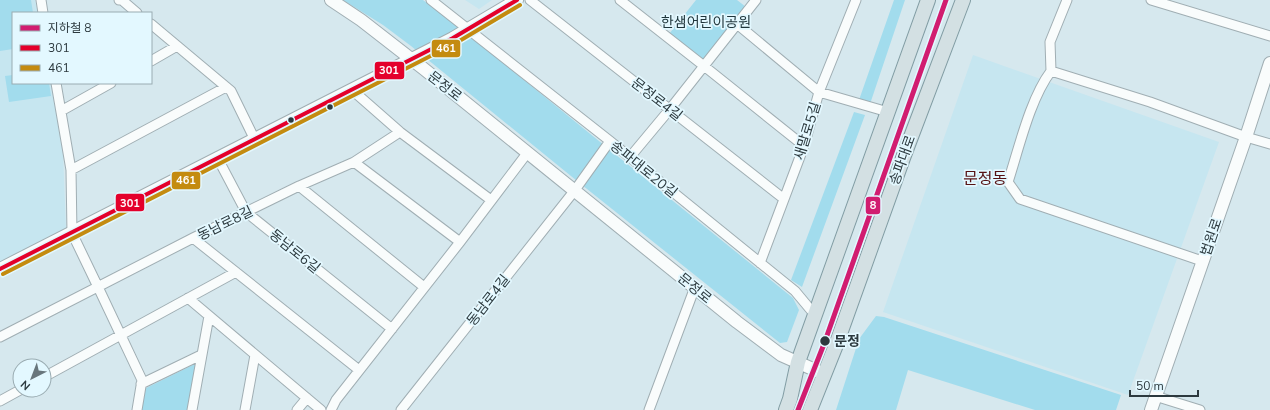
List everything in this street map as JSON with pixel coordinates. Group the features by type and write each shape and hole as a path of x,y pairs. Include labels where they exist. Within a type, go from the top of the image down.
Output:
{"main road":[{"name":"송파대로","path":"786,410 790,399 798,362 928,0"},
{"name":"송파대로","path":"810,410 836,345 903,158 963,0"}],"street":[{"path":"41,0 43,12"},
{"path":"119,0 123,0 136,12"},
{"name":"문정로","path":"331,0 361,20 781,355 824,374"},
{"name":"송파대로20길","path":"431,0 610,141 795,291 815,315"},
{"path":"0,269 254,138 453,38 517,0"},
{"name":"문정로4길","path":"530,0 784,199"},
{"path":"620,0 804,146"},
{"path":"630,157 756,0"},
{"name":"새말로5길","path":"760,264 804,146 819,92 856,0"},
{"path":"1067,0 1050,42 1051,71 1033,105 1008,182 1020,199 1202,261"},
{"path":"1151,0 1270,36"},
{"path":"737,24 819,92 888,112"},
{"path":"152,25 231,91 254,138"},
{"path":"152,59 177,46"},
{"name":"법원로","path":"1151,410 1246,137 1270,63"},
{"path":"1051,71 1150,102 1246,137 1270,144"},
{"path":"56,84 71,170 72,233 142,380 136,409"},
{"path":"61,111 109,84"},
{"path":"71,170 226,87"},
{"path":"351,89 400,132 491,200"},
{"name":"동남로8길","path":"0,337 193,238 299,186 354,162 400,132"},
{"path":"574,190 610,141"},
{"path":"330,410 359,370 460,242 528,152"},
{"name":"동남로6길","path":"217,157 246,212 392,329"},
{"path":"354,162 460,242"},
{"path":"299,186 424,287"},
{"name":"동남로4길","path":"402,410 574,190"},
{"path":"193,238 359,370"},
{"path":"52,373 236,272"},
{"path":"649,410 695,287"},
{"path":"188,298 321,410"},
{"path":"192,410 209,316"},
{"path":"141,384 202,355"},
{"path":"245,410 255,355"},
{"path":"0,401 12,394"},
{"path":"1155,396 1200,410"},
{"path":"297,410 307,398"}],"shaded area":[{"path":"0,0 35,0 38,12 12,12 12,84 52,84 63,153 66,229 0,262"},
{"path":"465,0 492,0 479,9"},
{"path":"973,55 1219,142 1128,395 883,312"}],"green space":[{"path":"0,0 31,0 33,12 12,12 12,49 0,51"},
{"path":"343,0 423,0 470,36 793,298 799,310 787,342 780,343 411,46 383,25"},
{"name":"한샘어린이공원","path":"696,0 737,0 746,7 704,61 669,34"},
{"path":"894,0 905,0 870,104 859,100"},
{"path":"12,75 12,84 49,84 51,96 9,102 5,76"},
{"path":"854,112 865,115 802,287 791,280"},
{"path":"876,316 884,317 1121,395 1116,410 1035,410 908,370 896,410 836,410 859,339"},
{"path":"197,363 188,410 139,410 142,390"}],"metro line":[{"name":"8","path":"798,410 824,344 946,0"}],"transit line":[{"name":"301","path":"0,269 453,38 517,0"},
{"name":"461","path":"3,274 456,43 520,5"}],"place":[{"name":"문정","path":"825,341"}],"district":[{"name":"문정동","path":"985,178"}]}
